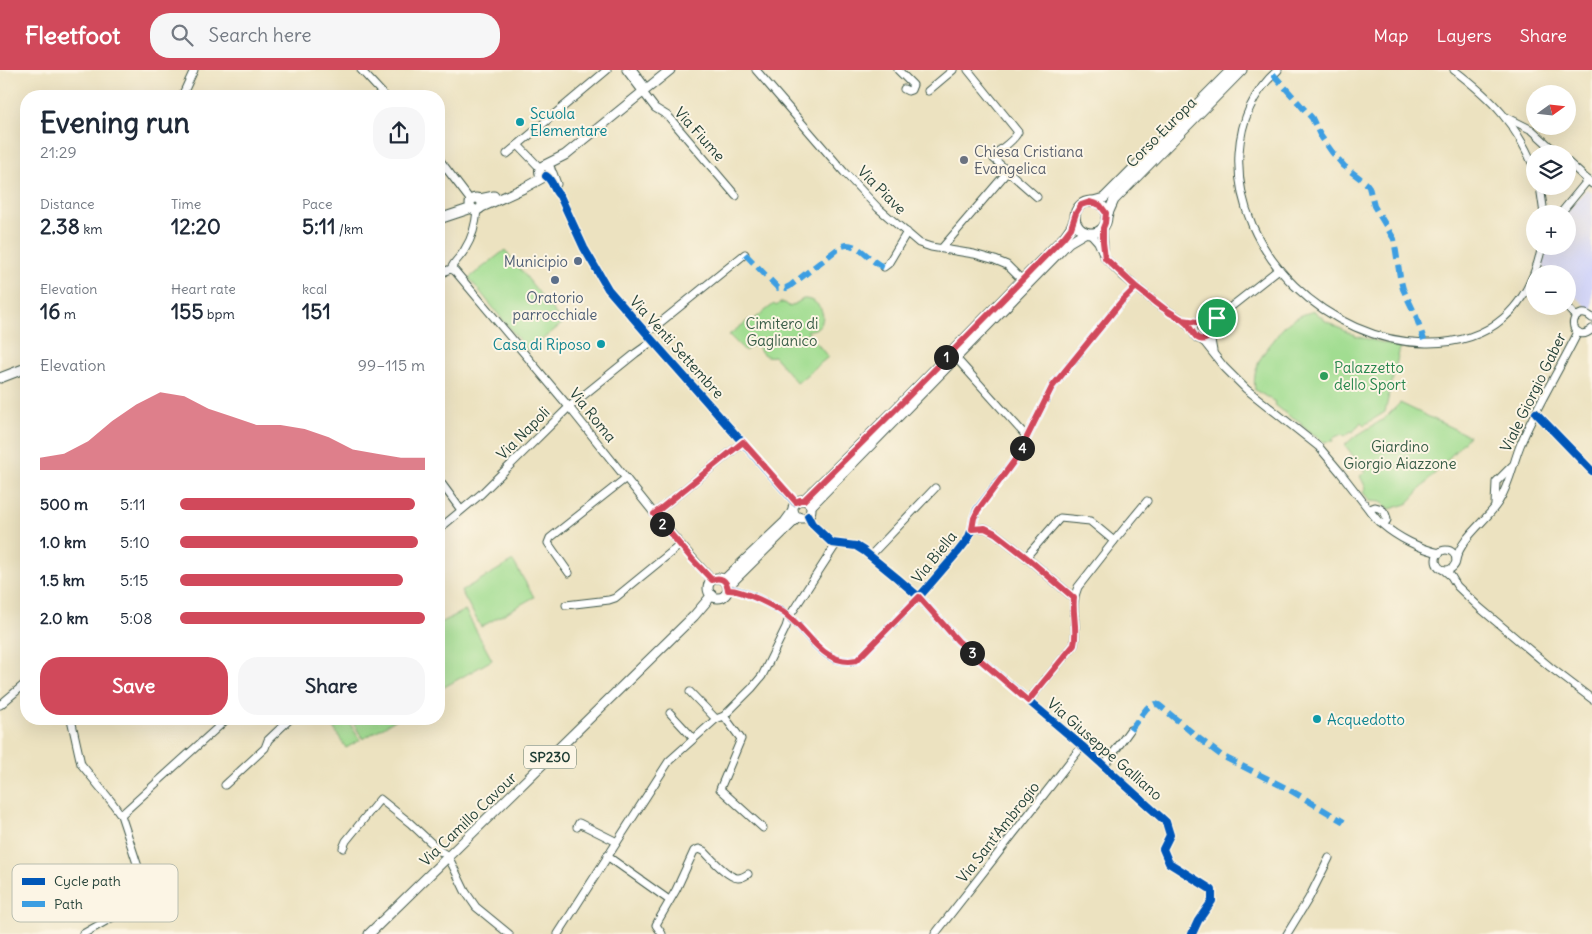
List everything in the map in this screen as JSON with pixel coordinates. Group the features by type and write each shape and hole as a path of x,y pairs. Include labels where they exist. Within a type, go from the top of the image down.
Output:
{"main road":[{"path":"445,216 514,193 545,171 670,70"},
{"name":"Corso Europa","path":"1090,202 1104,198 1231,70"},
{"name":"Corso Europa","path":"1104,223 1114,200 1242,70"},
{"path":"726,585 718,578 712,580 709,586 712,595 720,597 725,595 726,585 785,522 802,509 956,358 1069,242 1085,234 1095,233 1104,223 1104,208 1095,202 1081,205 1069,231 802,509"},
{"path":"1075,218 1078,227 1085,234"},
{"path":"0,378 20,370"},
{"name":"Via Camillo Cavour","path":"369,934 694,616 712,595"}],"street":[{"path":"185,90 194,70"},
{"path":"361,70 379,90"},
{"path":"507,154 607,70"},
{"path":"626,70 645,90"},
{"path":"633,70 645,90"},
{"name":"Via Piave","path":"756,70 860,190 919,243 995,260 1007,265 1022,280"},
{"path":"898,70 913,85 912,90 904,89"},
{"path":"928,91 953,70"},
{"path":"968,70 1018,132 1009,143 993,156 994,159 1037,197"},
{"path":"1278,70 1261,88 1248,108 1240,135 1238,160 1241,185 1250,218 1263,246 1279,268 1306,297 1342,322 1377,337 1413,343 1448,342 1488,330 1503,320 1514,309 1526,292"},
{"path":"1454,70 1482,92 1505,117 1526,152"},
{"name":"Via Fiume","path":"645,90 656,108 668,116 736,196"},
{"path":"1505,117 1532,130 1548,145"},
{"path":"518,145 545,171"},
{"path":"445,270 451,269 466,249 476,222 475,205 446,169"},
{"path":"1568,205 1590,182 1576,169"},
{"name":"Via Venti Settembre","path":"545,171 553,173 561,192 560,196 584,248 604,284 653,342 802,509"},
{"path":"942,248 1008,171"},
{"path":"1104,223 1104,254"},
{"path":"884,267 888,264 907,232"},
{"path":"1085,234 1098,242 1105,258 1136,287 1157,304 1183,320 1196,337 1205,343 1224,367 1246,389 1319,447 1356,494 1396,533 1425,549 1434,557 1439,567 1451,576 1463,593 1550,667 1592,699"},
{"path":"646,334 745,254"},
{"path":"1538,263 1540,255"},
{"path":"1200,340 1205,340 1217,318 1279,268"},
{"name":"Via Roma","path":"451,269 569,407 680,545 712,580"},
{"name":"Via Biella","path":"790,617 815,645 830,656 840,660 851,661 857,660 862,656 958,553 968,538 978,510 1010,468 1052,387 1121,302 1136,287"},
{"path":"1592,318 1582,314 1574,320 1574,326 1578,332 1587,334 1592,330"},
{"path":"1183,320 1197,322 1204,320 1210,328 1211,345 1214,354"},
{"path":"1193,331 1197,322"},
{"name":"Viale Giorgio Gaber","path":"1450,551 1465,541 1493,510 1504,492 1522,440 1542,398 1578,332"},
{"name":"Via Napoli","path":"445,524 487,488 569,407 636,353 653,342"},
{"path":"956,358 1027,437"},
{"path":"654,514 743,442"},
{"name":"Viale Giorgio Gaber","path":"1493,510 1496,482 1514,464"},
{"path":"569,574 548,543 550,538 626,478"},
{"path":"445,488 461,510"},
{"path":"870,556 935,488"},
{"path":"1028,701 1074,645 1076,636 1073,615 1074,598 1078,587 1147,501"},
{"name":"Via Giuseppe Galliano","path":"802,509 812,524 832,543 856,546 919,597 958,641 1082,746 1166,822 1170,835 1163,850 1169,863 1212,890 1212,901 1198,921 1192,934"},
{"path":"1373,509 1381,509 1387,516 1385,522"},
{"path":"1026,557 1060,518 1090,521 1114,541"},
{"name":"Via Biella","path":"972,529 985,528 995,533 1074,598"},
{"name":"Viale Giorgio Gaber","path":"1456,561 1465,541"},
{"path":"558,934 669,761 716,719 724,716 762,676 790,617 835,546 840,544"},
{"path":"566,606 614,598 680,545"},
{"path":"1425,549 1440,553"},
{"path":"1437,562 1437,557 1445,550 1454,554 1456,561 1455,570 1463,593"},
{"path":"1444,570 1452,568 1456,561"},
{"path":"726,585 790,617"},
{"path":"0,705 20,688"},
{"path":"690,692 716,719"},
{"path":"670,713 694,738"},
{"path":"724,716 741,739 720,789 763,828"},
{"path":"72,725 81,764 121,816 137,864"},
{"path":"121,816 220,725"},
{"path":"225,785 265,748 268,740 283,725"},
{"path":"1104,766 1130,730"},
{"name":"Via Sant'Ambrogio","path":"935,934 1082,746"},
{"path":"343,848 346,841 380,799 448,856 465,891 476,907 509,934"},
{"path":"577,827 579,823 617,842"},
{"path":"662,934 656,926 676,890 694,851 699,849 704,851 729,876 736,879 748,874"},
{"path":"608,856 669,900"},
{"path":"1287,934 1329,858"},
{"path":"83,934 104,922"}],"shaded area":[{"path":"1587,188 1592,193 1592,312 1576,297 1576,265 1543,265 1545,255 1576,255 1576,205 1573,205"}],"green space":[{"path":"505,250 563,323 528,351 469,278"},
{"name":"Cimitero di Gaglianico","path":"803,299 814,302 821,310 823,315 820,325 815,329 807,331 828,357 797,383 774,356 764,354 757,346 752,346 745,351 729,335 750,319 752,321 774,304 776,306 780,303 785,303 790,307"},
{"name":"Palazzetto dello Sport","path":"1314,311 1324,320 1355,336 1400,348 1385,412 1364,425 1361,422 1353,432 1351,431 1345,436 1342,434 1333,438 1333,441 1323,442 1301,425 1302,423 1293,419 1274,404 1275,402 1255,390 1256,369 1265,351 1289,322"},
{"name":"Giardino Giorgio Aiazzone","path":"1400,403 1469,436 1407,504 1390,509 1381,502 1370,501 1363,492 1366,488 1360,476 1365,472 1345,445 1354,437 1384,419"},
{"path":"513,561 534,597 481,627 461,591"},
{"path":"465,610 492,660 445,687 445,621"},
{"path":"332,725 351,725 360,740 346,748"},
{"path":"355,725 387,725 363,739"}],"marked path":[{"path":"1273,74 1312,118 1320,135 1332,152 1344,166 1369,187 1374,206 1394,239 1403,289 1416,316 1424,340"},
{"path":"745,254 778,288 790,286 840,247 846,245 857,248 884,267"},
{"path":"1130,730 1147,708 1156,704 1159,705 1222,756 1290,790 1344,822"}],"cycle path":[{"path":"546,176 560,196 584,248 608,289 795,502"},
{"path":"728,589 750,595 783,612 826,654 845,661 857,660 919,597 968,539 977,510 1017,457 1052,387 1121,302 1136,287"},
{"path":"1536,413 1592,471"},
{"path":"808,516 812,524 832,543 856,546 897,578 919,597 958,641 1082,746 1166,822 1170,835 1163,849 1169,863 1212,890 1212,901 1198,921 1192,934"}],"place":[{"name":"Scuola Elementare","path":"520,122"},
{"name":"Chiesa Cristiana Evangelica","path":"964,160"},
{"name":"Municipio","path":"578,261"},
{"name":"Oratorio parrocchiale","path":"555,280"},
{"name":"Casa di Riposo","path":"601,344"},
{"name":"Palazzetto dello Sport","path":"1324,376"},
{"name":"Acquedotto","path":"1317,719"}],"route":[{"path":"1217,318 1208,322 1204,320 1197,322 1183,320 1170,313 1157,304 1136,287 1105,258 1103,228 1106,213 1104,208 1095,202 1085,203 1078,209 1071,228 1064,237 804,500 796,502 743,442 654,514 712,580 718,578 724,580 727,583 728,590 735,589 786,614 815,645 830,656 840,660 857,660 919,597 958,641 1028,701 1074,645 1076,636 1073,615 1074,598 995,533 985,528 972,529 974,518 1017,457 1052,387 1121,302 1136,287 1139,289 1157,304 1183,320 1200,340 1209,338 1217,318"}]}
